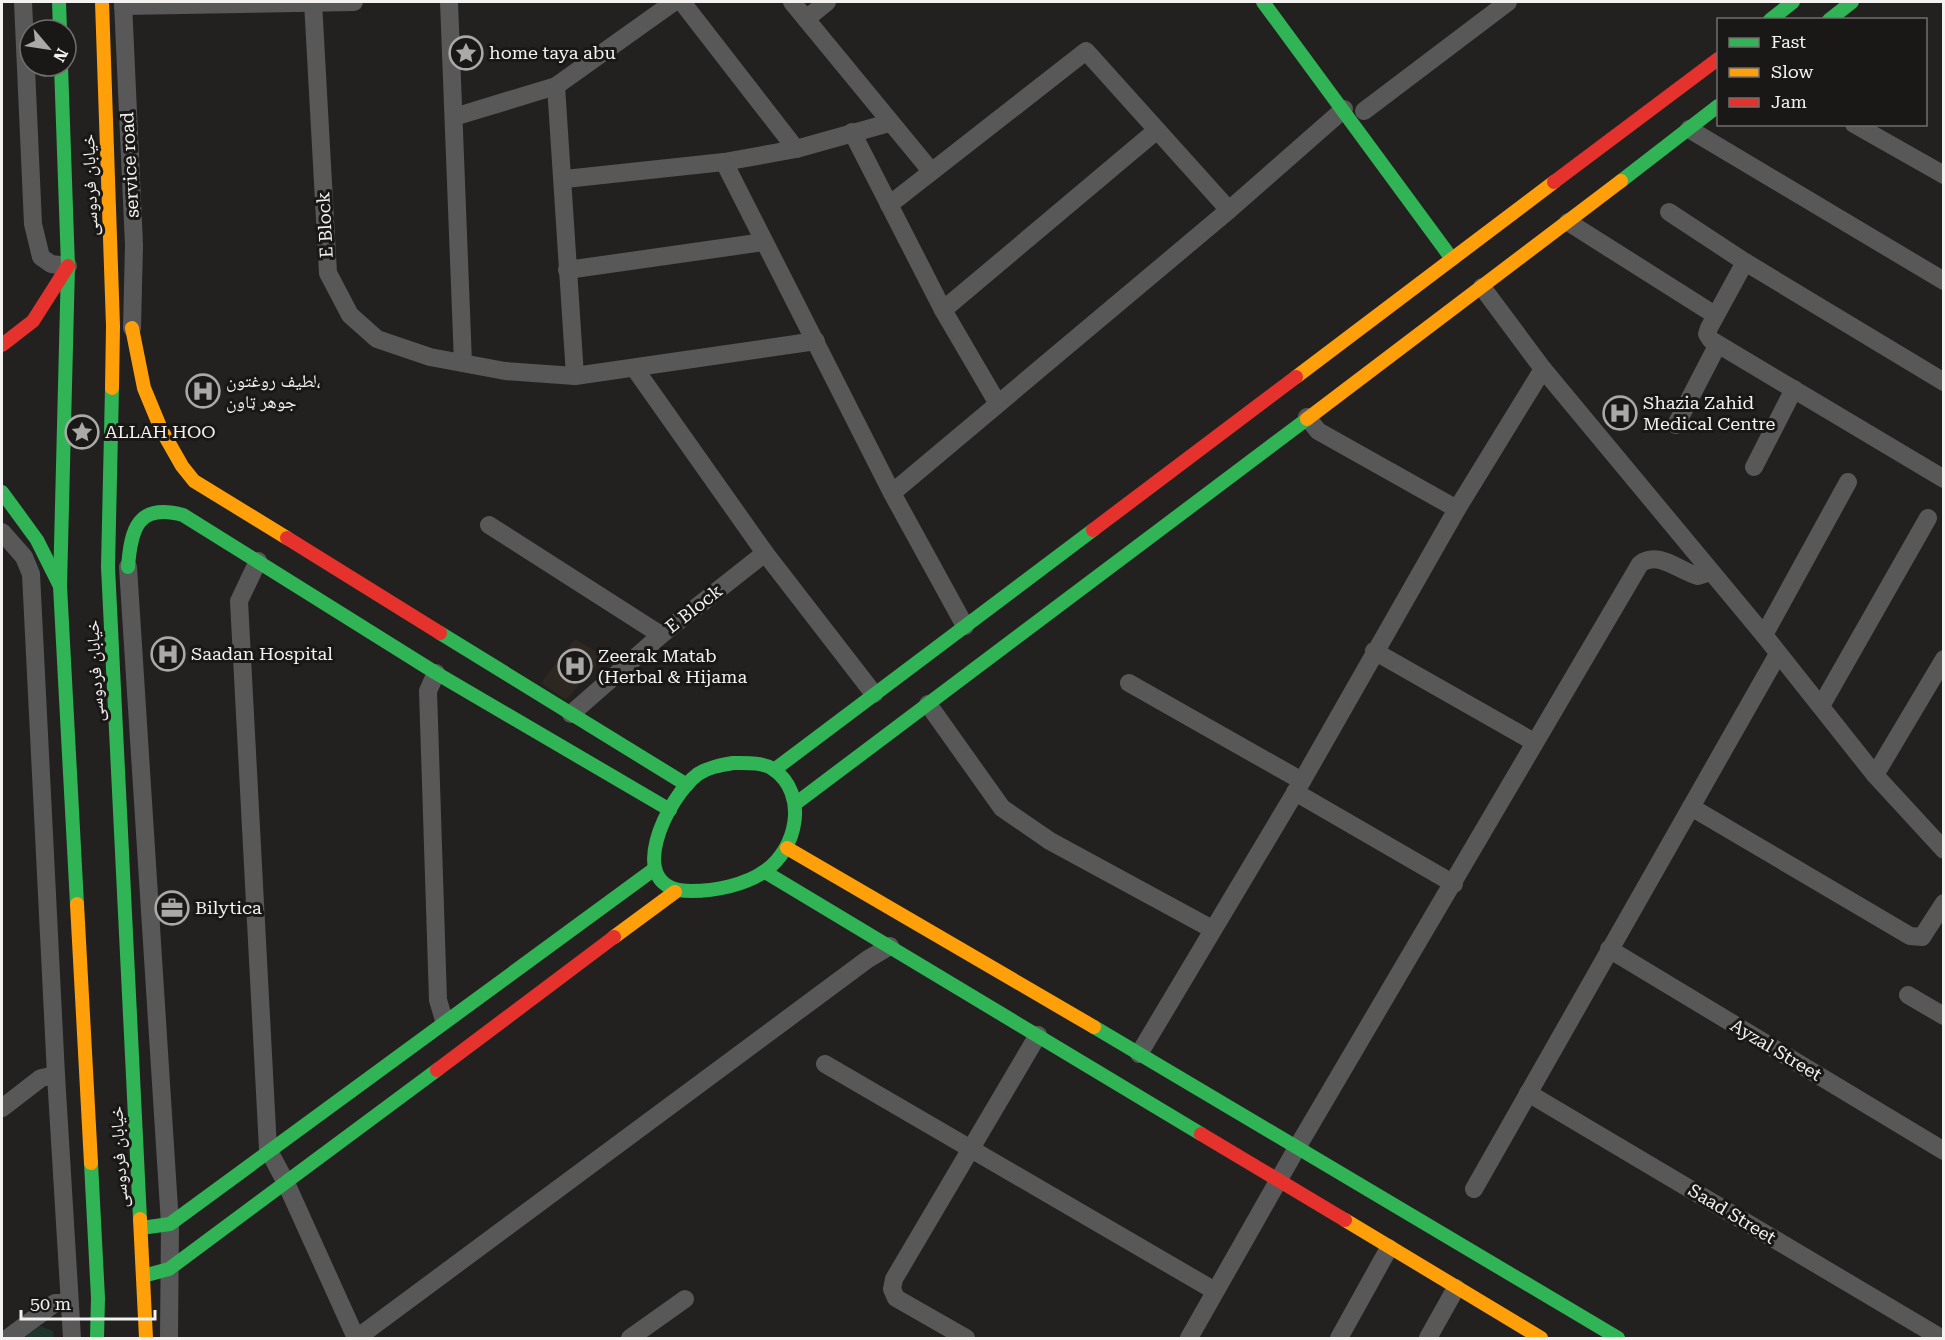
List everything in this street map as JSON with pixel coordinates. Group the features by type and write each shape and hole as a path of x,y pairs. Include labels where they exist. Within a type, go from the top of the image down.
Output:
{"street":[{"path":"2,345 14,339 34,321 68,266 51,264 41,257 33,224 23,2"},
{"path":"59,2 60,18"},
{"name":"خیابان فردوسی","path":"102,2 113,326 108,567 146,1338"},
{"name":"E Block","path":"313,2 328,273 350,315 377,339 406,351 463,363 515,372 575,376 816,341"},
{"path":"123,4 354,2"},
{"path":"449,2 463,363"},
{"path":"454,117 556,86 674,2"},
{"path":"682,2 796,149"},
{"path":"792,2 889,123 931,171"},
{"path":"806,19 827,2"},
{"path":"1263,2 1359,111 1452,259"},
{"path":"892,493 1228,210 1508,2"},
{"path":"1773,18 1793,2"},
{"path":"1832,18 1852,2"},
{"name":"service road","path":"123,4 134,245 132,328"},
{"path":"889,205 1086,51 1228,210"},
{"path":"795,804 1307,417 1360,372 1414,332 1482,287 1541,219 1717,61"},
{"name":"خیابان فردوسی","path":"61,78 68,266 60,586 84,1070 98,1298 98,1338"},
{"path":"556,86 565,179 567,270 575,376"},
{"path":"1568,222 1717,108"},
{"path":"565,179 723,162 796,149 889,123"},
{"path":"1858,126 1944,175"},
{"path":"1689,129 1944,281"},
{"path":"943,310 1157,130"},
{"path":"852,132 943,310 998,404"},
{"path":"723,162 892,493 965,626"},
{"path":"1669,212 1745,262 1944,382"},
{"path":"774,770 965,626 1397,310 1452,259 1463,244 1541,219 1568,222 1715,315"},
{"path":"567,270 764,242"},
{"path":"1745,262 1707,334 1717,346 1794,389 1944,479"},
{"path":"1482,287 1543,369 1764,635 1875,775 1942,843"},
{"path":"113,326 132,328 135,357 147,394 176,457 194,481 687,784"},
{"path":"1676,425 1717,346"},
{"path":"634,369 765,554 874,694"},
{"path":"1139,1054 1298,787 1457,509 1543,369"},
{"path":"1754,467 1794,389"},
{"path":"1307,417 1318,431 1457,509"},
{"path":"1764,635 1848,482"},
{"path":"3,496 37,540 60,586"},
{"path":"169,1338 170,1224 128,567 131,535 136,525 151,513 159,511 170,510 183,515 436,673 670,810"},
{"path":"1821,706 1928,518"},
{"path":"489,525 661,635"},
{"path":"2,531 24,557 32,574 56,1075 72,1338"},
{"name":"E Block","path":"571,714 661,635 765,554"},
{"path":"1189,1338 1298,1146 1640,564 1646,560 1658,559 1698,576 1711,572"},
{"path":"258,561 239,601 268,1149 357,1338 868,959 890,946"},
{"path":"108,567 128,567"},
{"path":"1374,651 1534,742"},
{"path":"1474,1189 1778,654"},
{"path":"1875,775 1944,659"},
{"path":"436,673 428,691 438,1000 444,1020"},
{"path":"1129,683 1454,884"},
{"path":"928,704 1002,808 1050,841 1212,929"},
{"path":"733,763 757,764 774,770 787,784 795,804 796,825 787,848 765,872 722,888 675,892 659,886 653,870 659,836 670,810 687,784 702,772 733,763"},
{"path":"1692,807 1910,936 1922,937 1944,903"},
{"path":"787,848 1298,1146 1618,1338"},
{"path":"141,1228 170,1224 444,1020 653,870"},
{"path":"765,872 1279,1179 1455,1288 1519,1333 1541,1338"},
{"path":"143,1276 169,1269 675,892"},
{"name":"Ayzal Street","path":"1609,949 1944,1151"},
{"path":"1908,995 1944,1016"},
{"path":"966,1338 896,1298 892,1289 894,1279 1038,1035"},
{"path":"825,1064 1215,1291"},
{"path":"84,1070 95,1083 102,1136 105,1143"},
{"path":"2,1108 41,1078 56,1075"},
{"name":"Saad Street","path":"1528,1093 1938,1332"},
{"path":"123,1140 134,1111"},
{"path":"1339,1338 1389,1248"},
{"path":"1428,1338 1455,1288"},
{"path":"630,1338 685,1299"},
{"path":"8,1338 55,1303 69,1303"}],"shaded area":[{"name":"Zeerak Matab (Herbal & Hijama","path":"575,639 604,656 566,700 541,683"}],"green space":[{"path":"40,1326 53,1331 54,1338 24,1338"}],"traffic: fast":[{"path":"59,2 60,18"},
{"path":"1263,2 1452,259"},
{"path":"1773,18 1793,2"},
{"path":"1832,18 1852,2"},
{"path":"61,78 68,266 60,586 77,904"},
{"path":"1621,181 1717,107"},
{"path":"112,388 108,567 140,1219"},
{"path":"795,804 1307,419"},
{"path":"2,492 37,540 60,586"},
{"path":"128,567 132,541 140,522 156,513 168,512 183,515 436,673 670,810"},
{"path":"774,770 1093,530"},
{"path":"440,633 687,785"},
{"path":"733,763 764,765 773,769 784,780 795,806 795,821 785,849 765,871 740,883 700,891 670,887 658,876 654,860 657,841 664,821 686,785 698,774 711,768 733,763"},
{"path":"141,1228 170,1224 653,870"},
{"path":"765,872 1201,1134"},
{"path":"1094,1027 1618,1338"},
{"path":"143,1276 169,1269 437,1070"},
{"path":"91,1163 98,1298 97,1338"}],"traffic: slow":[{"path":"102,2 113,326 112,388"},
{"path":"1307,419 1621,181"},
{"path":"1296,377 1554,182"},
{"path":"132,328 144,388 161,429 182,466 194,481 287,538"},
{"path":"787,848 1094,1027"},
{"path":"614,937 675,892"},
{"path":"77,904 91,1163"},
{"path":"140,1219 146,1338"},
{"path":"1345,1220 1541,1338"}],"traffic: jam":[{"path":"1554,182 1717,60"},
{"path":"2,345 33,321 68,266"},
{"path":"1093,530 1296,377"},
{"path":"287,538 440,633"},
{"path":"437,1070 614,937"},
{"path":"1201,1134 1345,1220"}],"place":[{"name":"home taya abu","path":"466,53"},
{"name":"لطیف روغتون، جوهر ټاون","path":"203,391"},
{"name":"Shazia Zahid Medical Centre","path":"1620,413"},
{"name":"ALLAH HOO","path":"82,432"},
{"name":"Saadan Hospital","path":"168,654"},
{"name":"Zeerak Matab (Herbal & Hijama","path":"575,666"},
{"name":"Bilytica","path":"172,908"}]}
